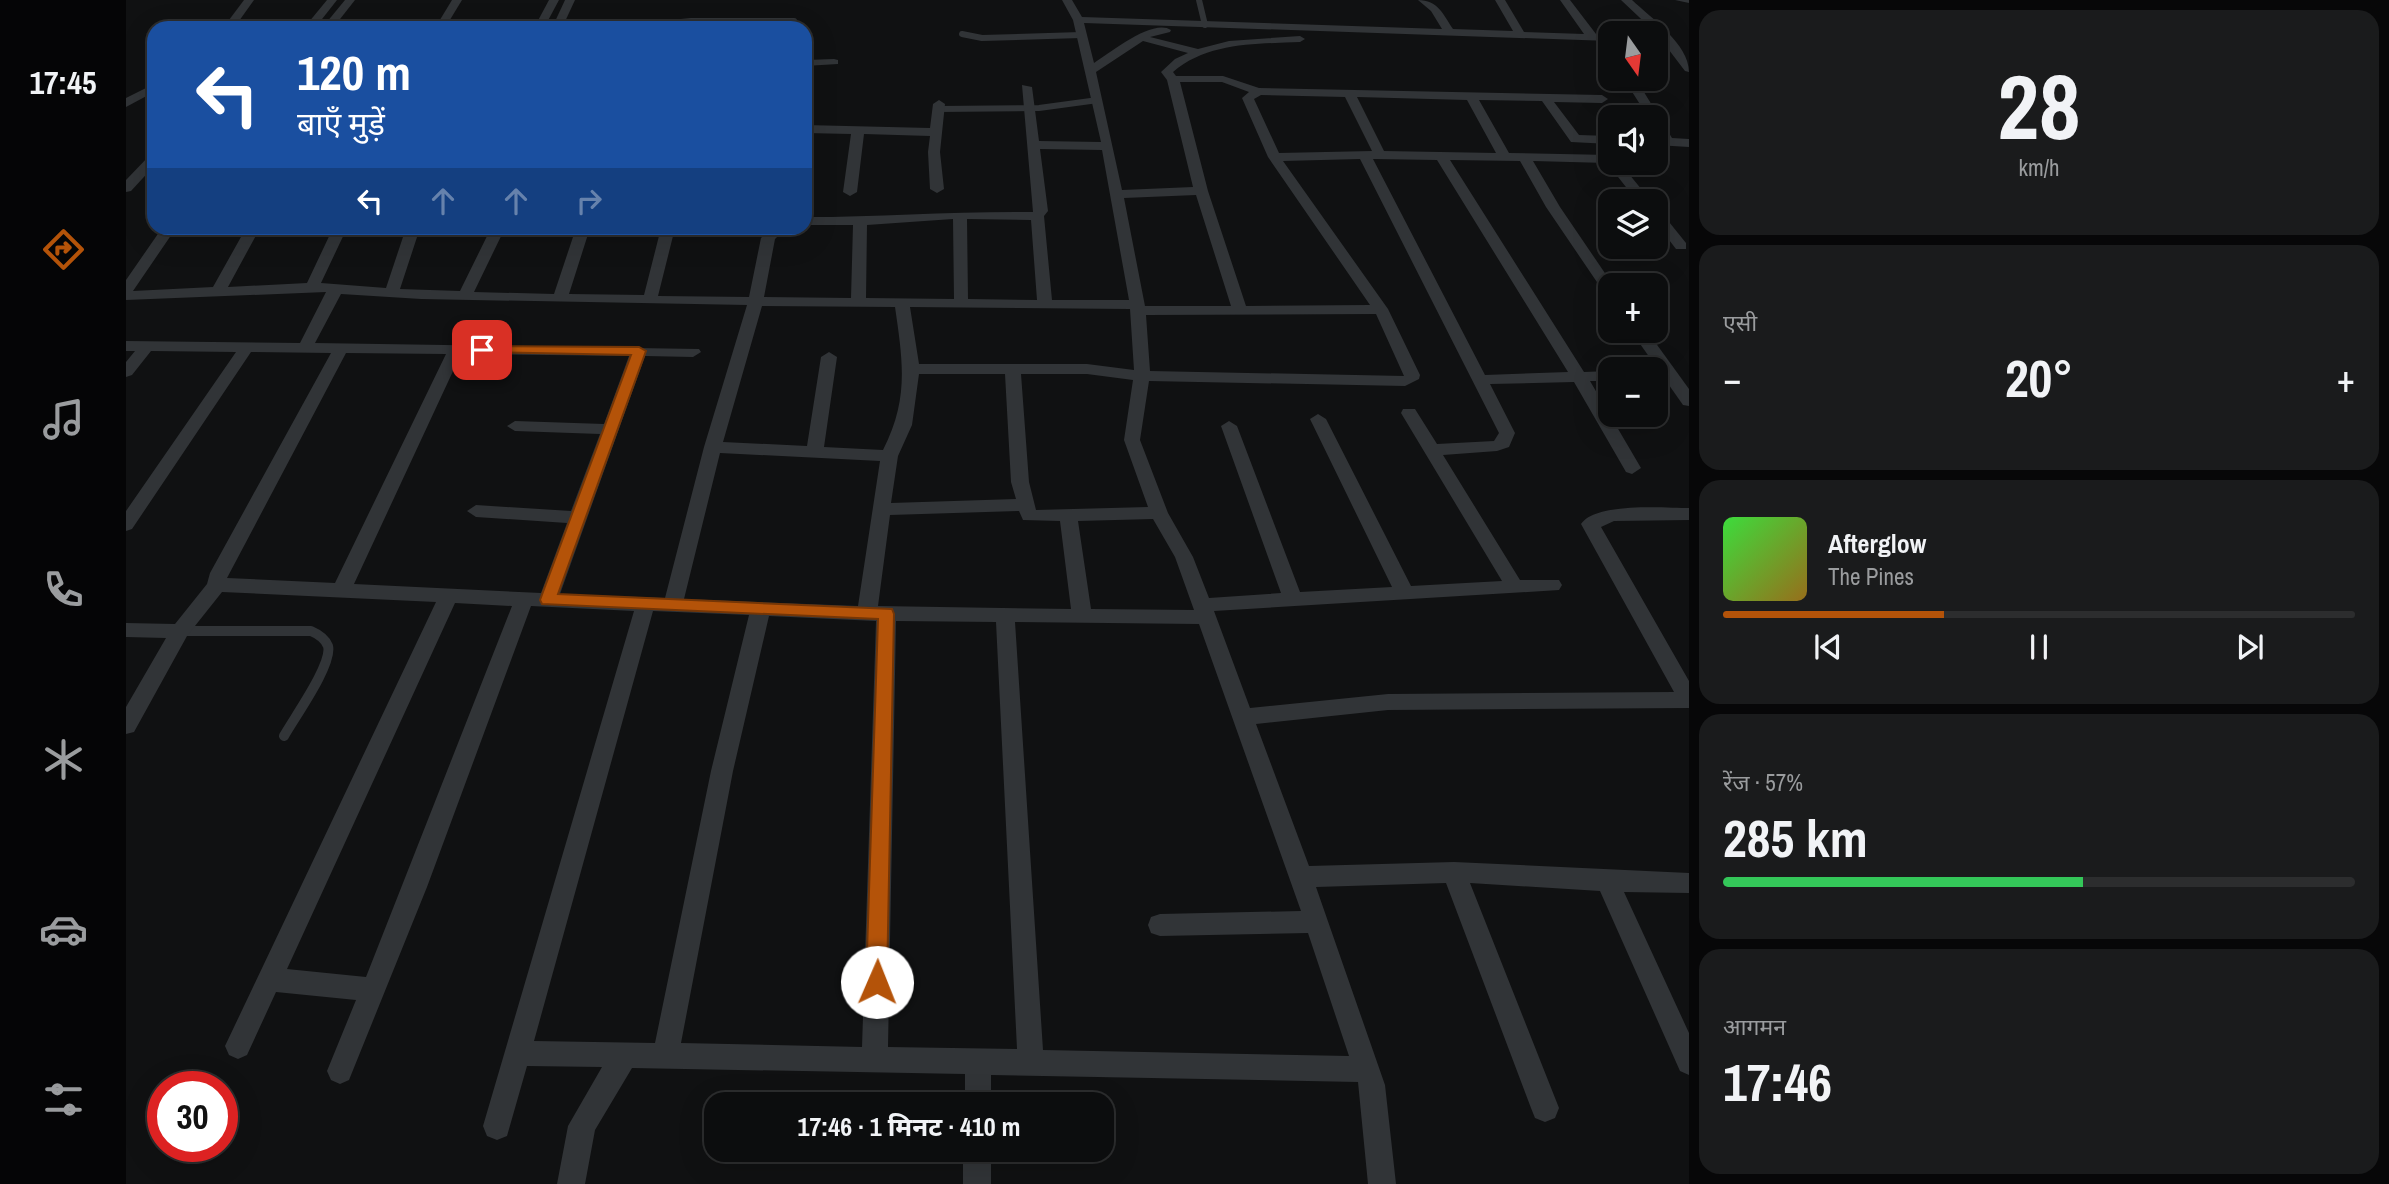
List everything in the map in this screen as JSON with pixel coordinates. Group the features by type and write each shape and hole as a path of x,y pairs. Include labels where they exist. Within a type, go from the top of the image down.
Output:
{"street":[{"path":"234,21 249,0"},
{"path":"315,21 332,0"},
{"path":"333,21 350,0"},
{"path":"444,21 457,0"},
{"path":"543,21 554,0"},
{"path":"561,21 570,0"},
{"path":"1067,0 1080,29 1098,100 1138,308 1142,376 1132,440 1159,513 1184,557 1301,877 1367,1069 1372,1085 1382,1184"},
{"path":"1423,0 1435,9 1449,31"},
{"path":"1500,0 1520,34"},
{"path":"1565,0 1598,36"},
{"path":"1626,0 1648,21"},
{"path":"1680,0 1688,1"},
{"path":"1080,29 1205,24 1598,38"},
{"path":"1091,70 1150,32 1205,24"},
{"path":"1080,29 1139,38 1199,52"},
{"path":"1240,310 1201,191 1173,79 1167,72 1174,64 1199,52 1243,42 1335,36 1372,29"},
{"path":"1689,41 1668,41 1673,55 1689,69"},
{"path":"812,62 834,62"},
{"path":"1173,79 1223,79 1258,92 1602,99"},
{"path":"135,85 147,86"},
{"path":"1026,87 1041,211 1037,216 1045,304"},
{"path":"126,103 147,91"},
{"path":"912,369 1087,369 1142,376 1411,379 1412,375 1381,309 1274,157 1248,98 1258,92"},
{"path":"1349,93 1372,156 1507,433 1506,439 1497,446 1431,450"},
{"path":"1471,97 1505,159"},
{"path":"1545,98 1575,139 1598,140"},
{"path":"937,189 934,152 939,106"},
{"path":"812,129 938,132"},
{"path":"850,192 858,130"},
{"path":"1668,141 1689,143"},
{"path":"1034,145 1107,146"},
{"path":"1274,157 1598,160"},
{"path":"1442,157 1580,377 1632,468"},
{"path":"1525,159 1553,207 1598,273"},
{"path":"126,188 147,166"},
{"path":"1623,175 1634,189"},
{"path":"1115,194 1201,191"},
{"path":"812,221 960,215 1037,216"},
{"path":"960,215 961,303"},
{"path":"858,302 861,267 860,221"},
{"path":"1668,230 1681,246"},
{"path":"126,294 164,235"},
{"path":"219,290 249,235"},
{"path":"312,287 337,235"},
{"path":"392,292 411,235"},
{"path":"465,296 495,235"},
{"path":"561,298 581,235"},
{"path":"650,300 666,235"},
{"path":"673,604 713,447 756,301 768,238 771,235"},
{"path":"126,294 312,287 465,296 650,300 1045,304 1240,310 1381,309"},
{"path":"306,348 335,290"},
{"path":"875,1059 880,509 889,456 904,425 912,369 902,302"},
{"path":"126,346 693,352"},
{"path":"126,372 147,346"},
{"path":"126,525 247,347"},
{"path":"126,726 180,631 216,586 219,573 341,348"},
{"path":"341,591 456,349"},
{"path":"548,600 639,351"},
{"path":"815,452 829,356"},
{"path":"1013,369 1020,482 1028,516 1159,513"},
{"path":"1668,375 1689,375"},
{"path":"1479,380 1598,376"},
{"path":"1668,380 1689,401"},
{"path":"1409,413 1516,587"},
{"path":"1318,419 1405,593"},
{"path":"515,426 611,429"},
{"path":"1229,426 1293,600"},
{"path":"713,447 889,456"},
{"path":"880,509 1026,505"},
{"path":"476,511 578,518"},
{"path":"1243,717 1388,702 1689,700 1590,524 1612,515 1689,514"},
{"path":"1068,515 1082,616"},
{"path":"216,586 235,584 449,596 877,613 1082,616 1204,611 1293,600 1552,585"},
{"path":"238,1046 449,596"},
{"path":"340,1071 524,599"},
{"path":"497,1126 646,603"},
{"path":"666,1055 722,771 761,607"},
{"path":"1004,615 1031,1063"},
{"path":"126,630 180,631"},
{"path":"1301,877 1454,872 1689,883"},
{"path":"1454,872 1545,1108"},
{"path":"1607,881 1689,1062"},
{"path":"1160,925 1316,922"},
{"path":"268,979 373,990"},
{"path":"517,1053 1367,1069"},
{"path":"571,1184 582,1126 625,1055"},
{"path":"978,1062 978,1092"},
{"path":"977,1162 977,1184"}],"lane":[{"path":"1199,0 1205,24"},
{"path":"691,21 794,21"},
{"path":"962,34 982,38 1080,29"},
{"path":"939,106 1029,109 1066,107 1098,100"},
{"path":"180,631 301,630 324,637 329,647 328,660 284,736"}],"route":[{"path":"482,350 639,351 548,600 886,614 877,982"}]}
